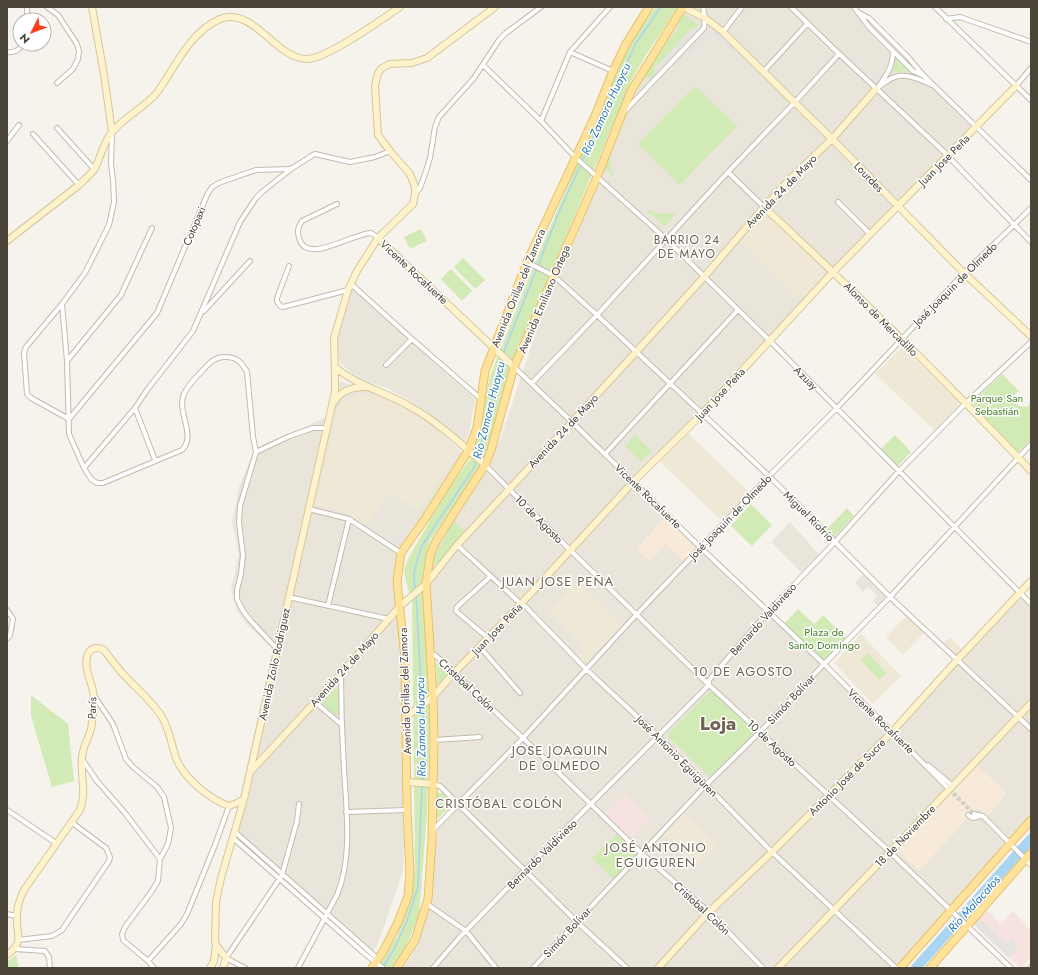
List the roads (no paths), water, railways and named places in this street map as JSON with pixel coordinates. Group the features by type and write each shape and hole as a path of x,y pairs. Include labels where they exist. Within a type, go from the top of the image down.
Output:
{"main road":[{"name":"Avenida Orillas del Zamora","path":"375,963 384,950 398,922 408,896 410,873 407,810 409,714 397,580 401,553 425,519 468,451 477,428 485,371 494,347 529,263 578,159 613,71 626,44 649,7"},
{"name":"Avenida Emiliano Ortega","path":"397,968 414,940 427,904 434,784 434,740 426,584 429,561 436,541 485,465 493,444 514,368 631,91 683,7"},
{"path":"900,968 1031,820"},
{"path":"930,968 966,924 1028,862 1031,853"}],"street":[{"path":"47,7 58,15 77,44 79,51 78,59 73,69 57,83"},
{"path":"69,419 31,398 27,394 24,353 26,346 62,304 85,273 109,225 114,202 111,163 112,132 92,7"},
{"path":"7,241 79,185 94,169 112,132 157,92 181,55 207,27 220,20 228,18 245,21 287,53 308,59 325,54 400,7"},
{"path":"415,194 415,187 410,174 378,135 375,86 378,73 382,68 390,64 412,63 427,58 495,7"},
{"path":"415,194 423,182 430,158 436,121 474,78 499,40 528,15 541,7"},
{"path":"541,121 570,52 610,7"},
{"name":"Lourdes","path":"683,7 705,18 723,32 764,71 964,273 1031,336"},
{"path":"703,7 705,18"},
{"path":"723,32 742,7"},
{"path":"791,7 947,156 1031,242"},
{"path":"854,7 869,27 913,71 924,76"},
{"path":"934,7 1031,100"},
{"path":"859,12 869,18 908,57 924,76 1031,180"},
{"path":"946,19 960,17 1031,42"},
{"name":"Avenida Emiliano Ortega","path":"621,115 704,28 705,18"},
{"path":"764,71 808,23"},
{"path":"876,89 890,69 893,51"},
{"path":"570,52 613,71"},
{"path":"532,384 839,54"},
{"name":"Azuay","path":"483,65 578,159 666,239 737,311 770,341 1031,604"},
{"name":"Juan Jose Peña","path":"409,714 431,698 521,604 634,481 702,414 833,272 1016,86 1031,68"},
{"path":"876,89 895,77 902,76 912,77 934,86"},
{"name":"Avenida 24 de Mayo","path":"250,772 341,674 400,606 426,584 457,545 636,352 704,277 764,207 789,180 832,139 876,89"},
{"path":"7,141 19,125"},
{"path":"57,128 94,169"},
{"path":"33,134 79,185"},
{"path":"84,468 135,408 147,390 193,331 240,222 256,198 307,158 315,154 350,162 375,157 390,151"},
{"name":"Cotopaxi","path":"69,419 157,314 212,186 256,170 291,170"},
{"name":"Alonso de Mercadillo","path":"728,172 833,272 966,403 1031,471"},
{"name":"Avenida Zoilo Rodriguez","path":"210,968 214,961 216,945 216,902 221,878 244,799 335,392 334,338 348,290 357,271 378,238 413,204 415,194"},
{"path":"838,202 870,234"},
{"path":"337,204 302,221 298,226 297,232 300,241 306,248 318,249 370,233 378,238"},
{"name":"José Joaquín de Olmedo","path":"432,830 523,738 637,614 769,476 836,409 964,273 1031,208"},
{"path":"67,361 121,295 152,228"},
{"name":"Vicente Rocafuerte","path":"378,238 634,481 701,548 824,664 951,788"},
{"path":"201,315 250,262"},
{"name":"Miguel Riofrío","path":"529,263 552,275 597,315 769,476 890,597 1031,729"},
{"path":"289,266 277,298 280,306 283,307 348,290"},
{"path":"351,284 482,399"},
{"path":"62,304 67,361 69,434 84,468 91,479 97,483 103,483 182,450 186,446 188,438 182,409 183,395 189,386 213,360 225,357 234,358 242,364 247,372 253,437 256,452 240,506 239,522 243,555 241,574 237,590 237,599 247,616 277,649"},
{"path":"605,454 737,311"},
{"path":"386,365 412,339"},
{"name":"Bernardo Valdivieso","path":"433,968 466,931 525,870 709,685 709,680 768,612 835,542 899,471 966,403 1031,342"},
{"path":"335,367 348,377 367,387 384,393 411,406 427,417 485,465"},
{"path":"332,406 337,397 343,392 357,387 367,387"},
{"path":"135,408 156,460"},
{"path":"256,452 290,436 313,428 326,428"},
{"name":"Simón Bolívar","path":"533,968 706,785 760,732 890,597 1031,444"},
{"name":"10 de Agosto","path":"485,465 709,685 890,852 1011,968"},
{"path":"308,509 349,519 401,553"},
{"path":"328,606 349,519"},
{"name":"José Antonio Eguigüren","path":"457,545 526,607 586,669 658,736 772,852 896,968"},
{"path":"488,638 456,610 456,606 491,576"},
{"name":"Antonio José de Sucre","path":"658,968 709,912 772,852 892,732 1031,581"},
{"path":"288,597 390,619"},
{"path":"7,610 13,619 10,635 7,639"},
{"path":"480,647 520,693"},
{"name":"París","path":"15,949 18,940 16,916 19,902 24,890 80,810 83,802 82,759 94,715 94,696 87,671 86,661 89,652 92,649 100,648 104,650 122,673 154,707 162,718 168,731 175,756 184,772 213,798 220,803 229,806"},
{"name":"Cristobal Colón","path":"430,654 435,655 641,853 709,912 763,968"},
{"path":"298,968 340,886 345,869 346,812 341,674"},
{"path":"94,696 113,724 126,759 133,767 157,787 164,797 171,828 168,844 160,859 158,881 125,926 122,934 123,940 154,968"},
{"path":"315,702 342,724"},
{"name":"18 de Noviembre","path":"778,968 1031,703"},
{"path":"434,740 480,737"},
{"path":"82,759 96,781 125,813 160,859"},
{"path":"408,782 434,784 440,786 459,803 577,922 627,968"},
{"path":"148,961 181,924 187,914 216,845 229,806 244,799"},
{"path":"223,968 226,958 281,877 297,821 298,804"},
{"path":"7,810 56,843"},
{"path":"346,812 407,810"},
{"path":"974,814 982,816 1028,862"},
{"path":"968,815 973,818 982,816"},
{"path":"18,940 52,936 62,930 109,861 110,857 106,848 71,822"},
{"path":"234,835 375,963 383,968"},
{"path":"427,904 466,931 496,968"},
{"path":"7,914 16,916"},
{"path":"216,945 226,958 245,968"},
{"path":"7,955 15,949 46,951 49,957 50,968"}],"waterway":[{"name":"Río Zamora Huaycu","path":"503,354 560,210 636,43 661,7"},
{"name":"Río Zamora Huaycu","path":"477,455 502,358"},
{"name":"Río Zamora Huaycu","path":"415,589 414,573 421,547 475,466 476,460"},
{"name":"Río Zamora Huaycu","path":"416,595 422,703"},
{"name":"Río Zamora Huaycu","path":"422,707 424,740 423,781"},
{"name":"Río Zamora Huaycu","path":"383,967 394,949 407,921 418,887 422,785"},
{"name":"Rio Malacatos","path":"916,968 1031,839"}],"tunnel":[{"path":"949,789 974,814"}],"district":[{"name":"BARRIO 24 DE MAYO","path":"687,247"},
{"name":"JUAN JOSE PEÑA","path":"558,581"},
{"name":"10 DE AGOSTO","path":"743,671"},
{"name":"Loja","path":"718,723"},
{"name":"JOSE JOAQUIN DE OLMEDO","path":"560,758"},
{"name":"CRISTÓBAL COLÓN","path":"499,803"},
{"name":"JOSÉ ANTONIO EGUIGUREN","path":"656,854"}],"park label":[{"name":"Parque San Sebastián","path":"997,404"},
{"name":"Plaza de Santo Domingo","path":"824,638"}]}
